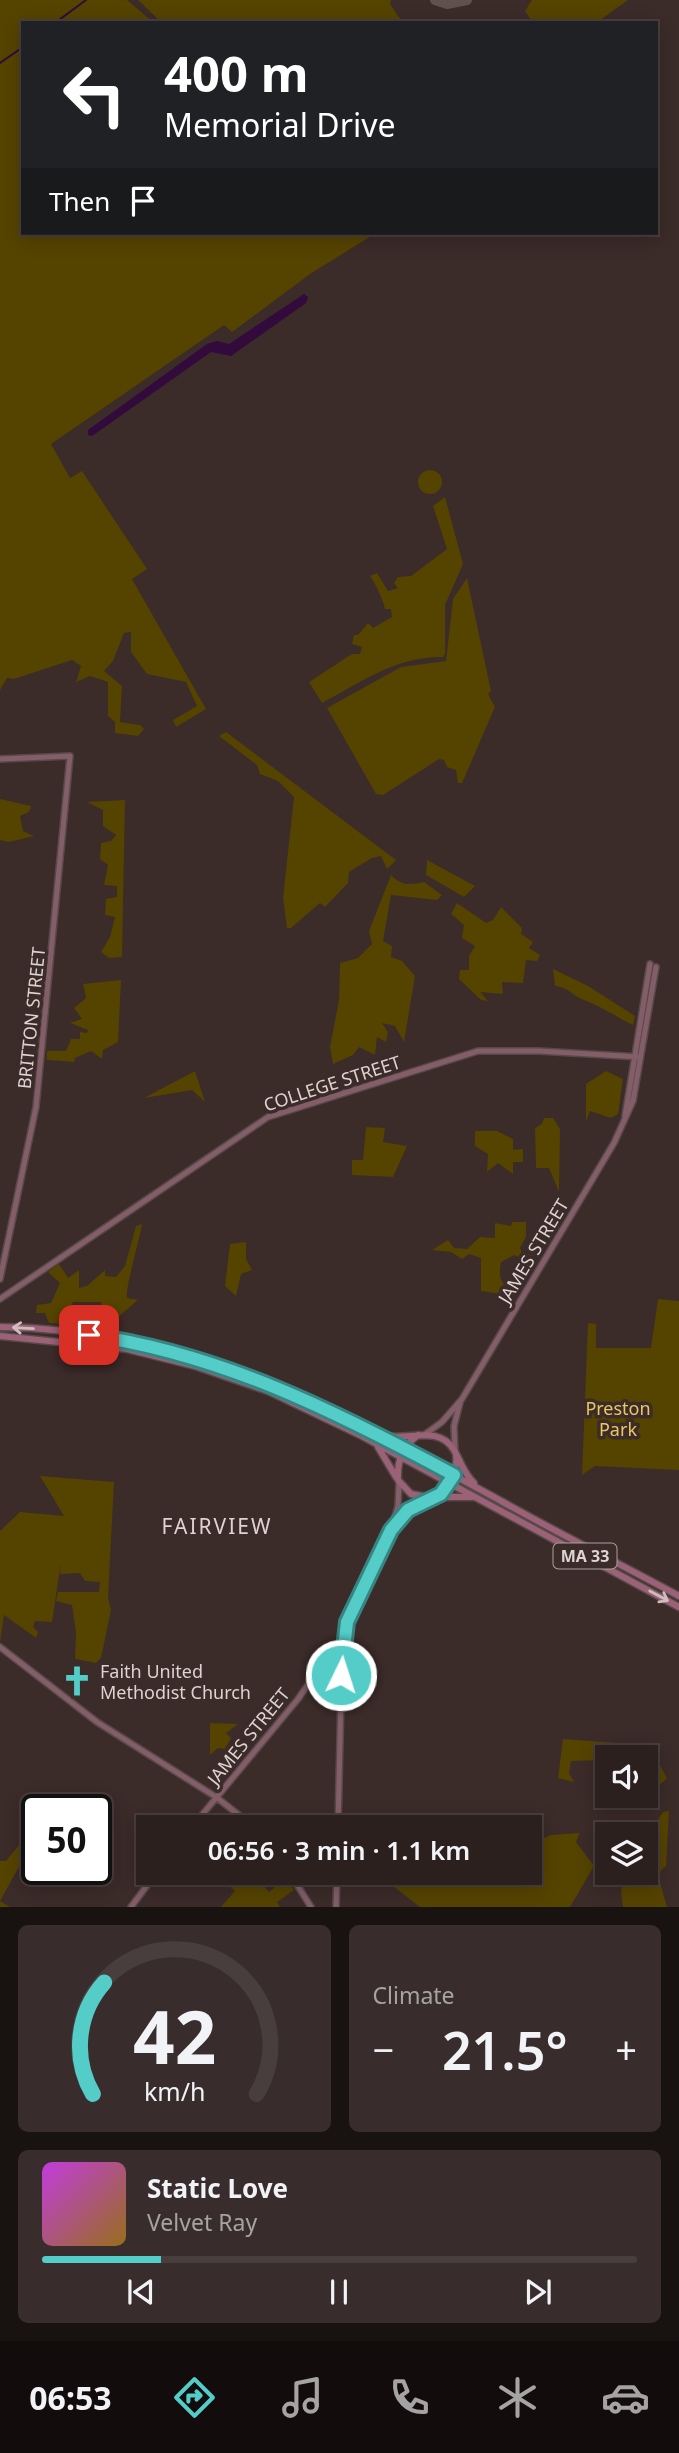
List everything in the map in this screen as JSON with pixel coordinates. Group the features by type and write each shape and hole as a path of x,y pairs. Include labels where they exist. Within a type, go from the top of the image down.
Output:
{"main road":[{"name":"BRITTON STREET","path":"0,759 71,756 36,1107 0,1279"},
{"name":"JAMES STREET","path":"421,1435 442,1422 462,1399 596,1175 633,1101 637,1057 653,966"},
{"name":"COLLEGE STREET","path":"0,1299 268,1117 478,1051 637,1057"},
{"name":"MA 33","path":"0,1327 87,1334 170,1350 257,1378 405,1448 679,1596"},
{"name":"MA 33","path":"0,1336 101,1345 185,1363 275,1394 369,1439 679,1607"},
{"name":"JAMES STREET","path":"455,1452 454,1426 462,1399"},
{"path":"374,1432 396,1437 421,1435 444,1439 455,1452 467,1476 480,1490"},
{"path":"338,1815 342,1652 353,1605 391,1530 398,1506 400,1457 405,1448 421,1435"},
{"path":"369,1439 383,1452 398,1481 414,1495 434,1498 459,1495 480,1500"},
{"path":"391,1530 408,1510 434,1498 450,1482 454,1475 455,1452"},
{"path":"635,1584 639,1574"},
{"path":"0,1647 97,1722 216,1797 239,1815"},
{"name":"JAMES STREET","path":"202,1815 298,1699 327,1657 342,1652"},
{"path":"324,1661 341,1661"},
{"path":"131,1907 148,1885"},
{"path":"297,1885 311,1907"},
{"path":"336,1907 337,1885"}],"green space":[{"path":"0,0 127,0 152,21 21,21 21,235 373,235 310,274 232,332 224,325 51,444 70,478 82,471 147,569 132,579 206,709 176,727 173,720 197,706 186,682 147,674 131,652 131,632 124,633 113,661 104,671 122,686 120,722 140,725 144,729 138,736 115,733 115,722 108,716 108,682 90,676 76,682 81,666 72,660 14,679 7,678 0,690"},
{"path":"138,0 391,0 390,4 402,21 160,21"},
{"path":"532,0 628,0 599,21 532,21 525,11"},
{"path":"430,470 441,477 442,482 435,493 430,494 419,487 418,482 425,471"},
{"path":"445,497 463,564 445,605 445,654 443,657 410,661 395,666 322,703 309,682 352,654 360,654 362,647 352,644 354,635 358,635 368,623 373,628 392,617 391,609 385,609 370,576 377,573 388,591 398,588 394,583 398,577 411,576 447,549 433,506"},
{"path":"467,578 491,691 488,694 495,707 462,783 458,783 456,770 447,767 444,760 439,759 383,795 376,794 327,708 401,667 446,661 453,599"},
{"path":"226,732 396,860 387,869 381,856 372,858 349,872 348,883 325,907 320,903 291,928 287,928 283,898 294,797 278,781 260,774 257,765 219,736"},
{"path":"0,799 31,806 29,812 20,816 23,831 34,836 9,842 0,840"},
{"path":"125,800 122,957 109,958 101,952 110,937 115,917 105,915 106,899 117,897 117,886 104,885 108,865 100,859 101,843 111,841 116,835 103,826 103,810 87,802"},
{"path":"427,860 475,886 464,897 426,875"},
{"path":"391,875 406,884 424,882 442,895 437,900 391,895 383,941 392,946 391,957 402,961 415,976 404,1042 395,1026 382,1023 388,1032 386,1042 377,1037 375,1055 359,1047 353,1055 333,1064 330,1047 339,1000 340,963 358,958 372,944 369,931"},
{"path":"457,903 486,923 493,920 501,907 522,928 521,934 533,942 529,948 540,955 537,961 526,960 523,983 502,982 503,994 480,992 488,1001 481,1000 459,979 460,970 469,970 469,956 475,946 462,938 464,925 451,914"},
{"path":"553,969 588,986 635,1016 633,1025 568,990 555,986"},
{"path":"121,980 118,1042 103,1050 102,1059 91,1051 75,1058 74,1062 47,1060 47,1051 66,1051 71,1039 80,1039 80,1032 87,1033 88,1030 70,1023 82,1019 74,1008 86,998 83,984"},
{"path":"195,1071 205,1102 192,1090 144,1098"},
{"path":"606,1071 623,1079 618,1114 611,1118 590,1111 586,1121 586,1084"},
{"path":"544,1118 553,1118 560,1129 559,1192 549,1168 536,1168 535,1128 542,1124"},
{"path":"366,1127 385,1128 383,1142 407,1146 393,1177 352,1175 352,1160 363,1160"},
{"path":"475,1131 497,1131 513,1139 513,1150 523,1149 523,1162 513,1162 513,1174 498,1163 487,1172 488,1154 475,1146"},
{"path":"512,1222 526,1222 526,1237 520,1248 522,1253 536,1256 534,1264 514,1255 501,1262 502,1281 516,1291 516,1296 481,1291 481,1258 469,1254 462,1259 451,1252 432,1250 448,1240 454,1248 467,1249 480,1237 495,1238 495,1223 511,1226"},
{"path":"142,1224 127,1293 127,1298 138,1300 118,1317 102,1310 101,1302 73,1302 71,1306 65,1307 63,1324 49,1323 45,1313 36,1313 37,1305 51,1303 60,1283 48,1272 59,1264 68,1278 79,1270 79,1288 87,1286 105,1270 105,1276 116,1277 125,1266 136,1226"},
{"path":"246,1242 246,1259 252,1270 241,1274 236,1296 225,1286 230,1244"},
{"name":"Preston Park","path":"658,1299 679,1301 679,1470 595,1466 582,1475 588,1323 596,1324 596,1348 651,1348"},
{"path":"40,1476 114,1482 108,1598 111,1610 101,1658 96,1663 75,1659 76,1632 72,1605 56,1601 58,1592 99,1592 100,1582 85,1581 80,1573 60,1574 61,1562 52,1622 35,1621 33,1627 38,1632 36,1638 4,1615 0,1643 0,1531 20,1512 64,1516"},
{"path":"210,1723 238,1724 226,1733 231,1738 225,1749 218,1748 210,1755"},
{"path":"563,1739 645,1745 595,1745 595,1760 571,1761 569,1773 574,1782 558,1778"},
{"path":"658,1762 667,1778 658,1787"},
{"path":"669,1811 666,1866 661,1870 659,1879 667,1907 623,1907 622,1885 658,1885 656,1822 663,1812"},
{"path":"580,1833 576,1842 594,1866 570,1907 420,1907 393,1886 542,1885 542,1839 551,1835"},
{"path":"21,1843 21,1863 0,1901 0,1861 6,1861"},
{"path":"228,1885 263,1885 269,1892 278,1885 290,1885 294,1890 277,1902 280,1907 221,1907 235,1891"}],"shaded area":[{"path":"304,294 308,297 306,303 231,356 211,352 92,436 88,435 88,430 207,344 217,341 229,344"}],"waterway":[{"path":"58,21 86,0"},
{"path":"0,63 21,48"}],"taxiway":[{"path":"435,0 447,4 467,0"}],"place":[{"name":"Faith United Methodist Church","path":"77,1681"}],"district":[{"name":"FAIRVIEW","path":"217,1526"}],"route":[{"path":"89,1335 170,1350 257,1378 316,1403 454,1475 441,1494 408,1510 391,1530 347,1622 341,1675"}]}
